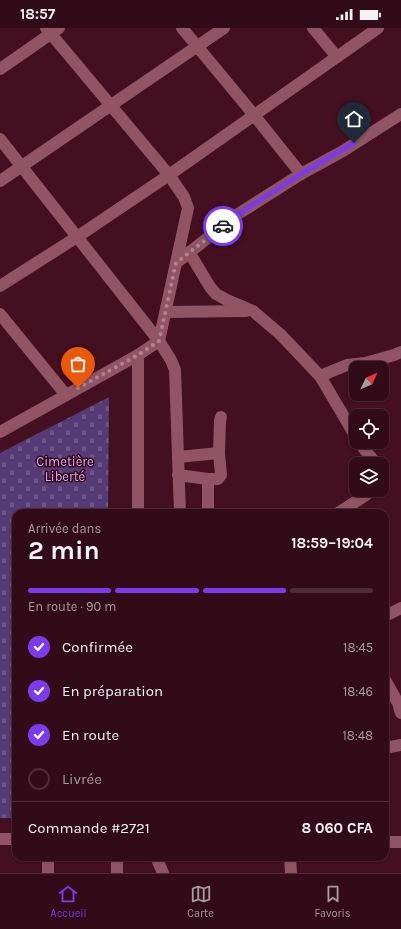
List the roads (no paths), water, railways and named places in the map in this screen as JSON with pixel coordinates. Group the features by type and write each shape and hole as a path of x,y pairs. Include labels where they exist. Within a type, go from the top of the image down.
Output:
{"street":[{"path":"182,28 301,174"},
{"path":"0,181 224,28"},
{"path":"313,28 337,57"},
{"path":"0,286 77,237 169,175 378,28"},
{"path":"0,69 52,30 111,106 169,175 184,197 188,208 159,341 138,355 0,432"},
{"path":"176,263 238,214 301,174 343,151 401,114"},
{"path":"0,139 159,341 171,360 174,370 180,509"},
{"path":"189,252 210,287 216,294 253,310 280,334 320,376 349,425"},
{"path":"166,312 253,310"},
{"path":"0,314 66,395"},
{"path":"320,376 347,365 365,363 401,352"},
{"path":"138,355 138,509"},
{"path":"178,475 208,479 218,479 220,477 220,421 222,417"},
{"path":"178,457 219,453"},
{"path":"208,479 208,509"},
{"path":"344,509 363,497"},
{"path":"389,614 401,608"},
{"path":"389,687 398,703 401,713"},
{"path":"389,747 401,745"},
{"path":"0,839 12,839"},
{"path":"389,842 401,842"},
{"path":"48,861 48,873"},
{"path":"117,861 117,873"},
{"path":"158,861 163,873"},
{"path":"290,861 290,873"}],"park label":[{"name":"Cimetière Liberté","path":"65,468"}]}
